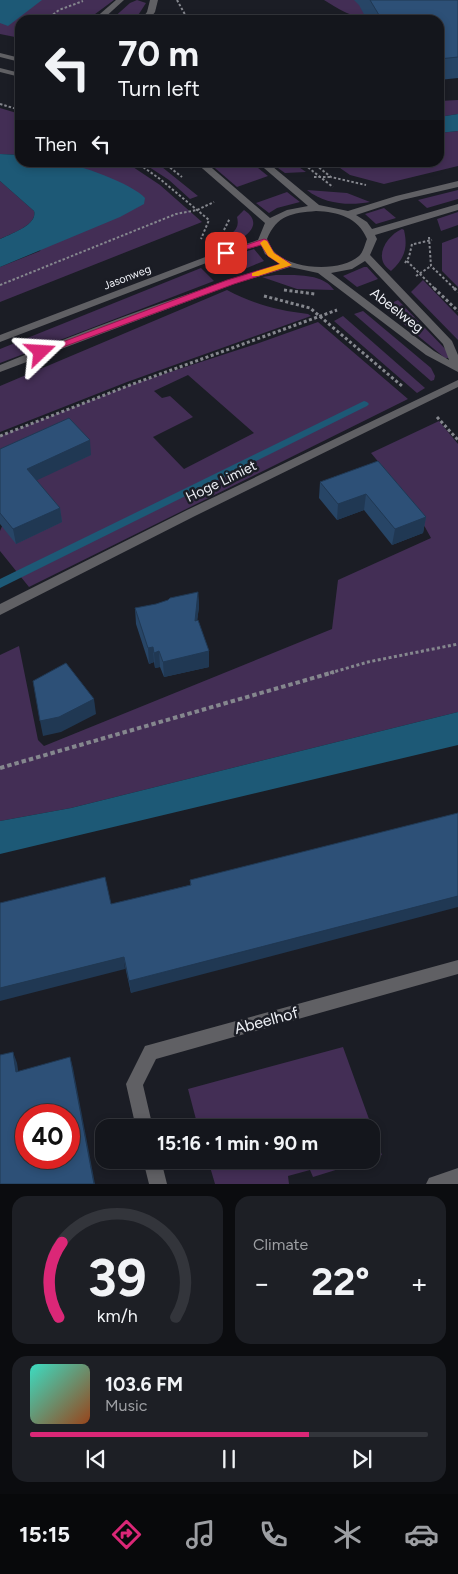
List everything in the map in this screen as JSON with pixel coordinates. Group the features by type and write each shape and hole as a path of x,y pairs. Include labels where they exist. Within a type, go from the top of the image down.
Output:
{"street":[{"path":"103,15 120,0"},
{"path":"149,15 154,0"},
{"path":"0,55 15,59"},
{"path":"0,70 15,73"},
{"path":"205,167 270,223"},
{"path":"267,167 316,208"},
{"path":"348,214 399,198 458,184"},
{"path":"370,233 458,207"},
{"path":"316,208 348,214 362,222 370,233 372,245 366,256 347,266 322,270 304,269 287,265 271,254 264,241 264,232 270,223 290,212 316,208"},
{"name":"Jasonweg","path":"0,340 226,253 264,241"},
{"name":"Abeelweg","path":"366,256 448,343 458,368"},
{"path":"0,369 249,276 287,265"},
{"name":"Abeelweg","path":"322,270 430,352 458,368"},
{"name":"Hoge Limiet","path":"0,610 200,508 458,383"},
{"name":"Abeelhof","path":"143,1119 134,1084 151,1052 458,967"},
{"path":"154,1169 158,1184"},
{"path":"435,1184 458,1177"}],"path":[{"path":"52,15 59,10 86,0"},
{"path":"177,0 185,15"},
{"path":"0,104 15,108"},
{"path":"307,167 334,188"},
{"path":"293,188 340,189"},
{"path":"0,285 176,214 197,210"},
{"path":"388,279 406,261 412,244 409,229 404,222"},
{"path":"224,231 226,253"},
{"path":"406,261 458,311"},
{"path":"249,276 278,289 295,292 331,294 351,292"},
{"path":"0,436 130,385 321,317"},
{"path":"420,401 458,440"},
{"path":"0,768 368,662 458,644"}],"shaded area":[{"path":"0,0 114,0 94,15 15,15 15,37 0,34"},
{"path":"137,0 146,3 138,15 117,15 130,3"},
{"path":"324,0 357,0 368,15 352,15"},
{"path":"458,100 458,114 444,116 444,101"},
{"path":"0,108 15,112 15,155 0,154"},
{"path":"458,131 458,166 384,184 350,175 339,167 444,167 444,132"},
{"path":"74,167 133,167 160,185 202,222 0,302 0,267 40,251 77,168"},
{"path":"149,167 162,167 198,196 190,199 169,180"},
{"path":"214,167 257,167 268,176 237,187"},
{"path":"277,167 299,167 306,172 285,173"},
{"path":"0,181 34,211 34,216 28,225 0,239"},
{"path":"307,190 347,193 370,202 354,204 337,203 314,195"},
{"path":"458,190 458,199 427,208 418,200"},
{"path":"287,192 300,202 277,208 269,213 256,203"},
{"path":"384,208 396,218 376,224 365,214"},
{"path":"244,210 253,220 251,230 242,238 230,244 229,235 236,229 237,217"},
{"path":"458,212 458,225 441,231 437,219"},
{"path":"402,229 405,236 404,252 400,262 391,271 382,260 383,248 396,232"},
{"path":"458,237 458,287 442,271 442,243"},
{"path":"254,249 264,261 247,268 235,255"},
{"path":"367,267 378,279 357,287 343,276"},
{"path":"201,268 214,281 0,363 0,349"},
{"path":"300,275 316,278 329,284 334,290 297,289 262,277"},
{"path":"423,280 458,316 458,340 411,292"},
{"path":"227,290 266,306 311,316 127,382 0,432 0,386"},
{"path":"398,300 450,354 450,358 445,358 383,307"},
{"path":"363,311 431,368 435,376 434,380 431,381 354,314"},
{"path":"343,316 425,388 417,393 334,321"},
{"path":"318,322 408,399 29,587 0,551 0,531 5,519 0,515 0,436 130,385","holes":["188,375 254,433 184,469 153,437 193,417 170,396 162,398 154,391"]},
{"path":"439,421 458,444 458,712 71,808 0,821 0,655 19,646 38,740 44,746 332,629 338,580 431,538 410,500 371,453"},
{"path":"343,1047 369,1119 196,1119 188,1089"},
{"path":"211,1169 339,1169 313,1177 310,1170 288,1176 289,1184 215,1184"}],"water":[{"path":"0,0 42,0 22,15 15,15 15,21 8,26 0,23"},
{"path":"458,114 458,131 444,132 444,116"},
{"path":"0,154 15,155 15,167 78,167 118,181 145,198 144,204 120,217 0,267 0,239 28,225 32,221 34,211 0,181"},
{"path":"458,712 458,745 0,854 0,821 71,808"}],"building":[{"path":"370,0 458,0 458,57 444,58 444,15 379,15"},
{"path":"69,418 90,440 27,469 60,508 13,529 0,513 0,449"},
{"path":"378,461 426,517 395,529 366,494 338,504 320,482"},
{"path":"198,592 195,621 198,620 209,651 163,662 159,651 154,653 153,647 148,648 135,608"},
{"path":"66,663 94,699 59,717 40,721 33,681"},
{"path":"458,813 458,896 129,981 124,957 0,988 0,903 105,877 111,904 191,885 190,880"},
{"path":"13,1052 16,1072 70,1057 79,1104 15,1104 15,1169 80,1169 80,1110 94,1184 0,1184 0,1055"}],"waterway":[{"path":"0,584 364,404"}],"slow traffic":[{"path":"255,275 287,265 271,254 264,243"}],"route":[{"path":"41,352 231,282 287,265 267,250 264,241 226,253"}]}
